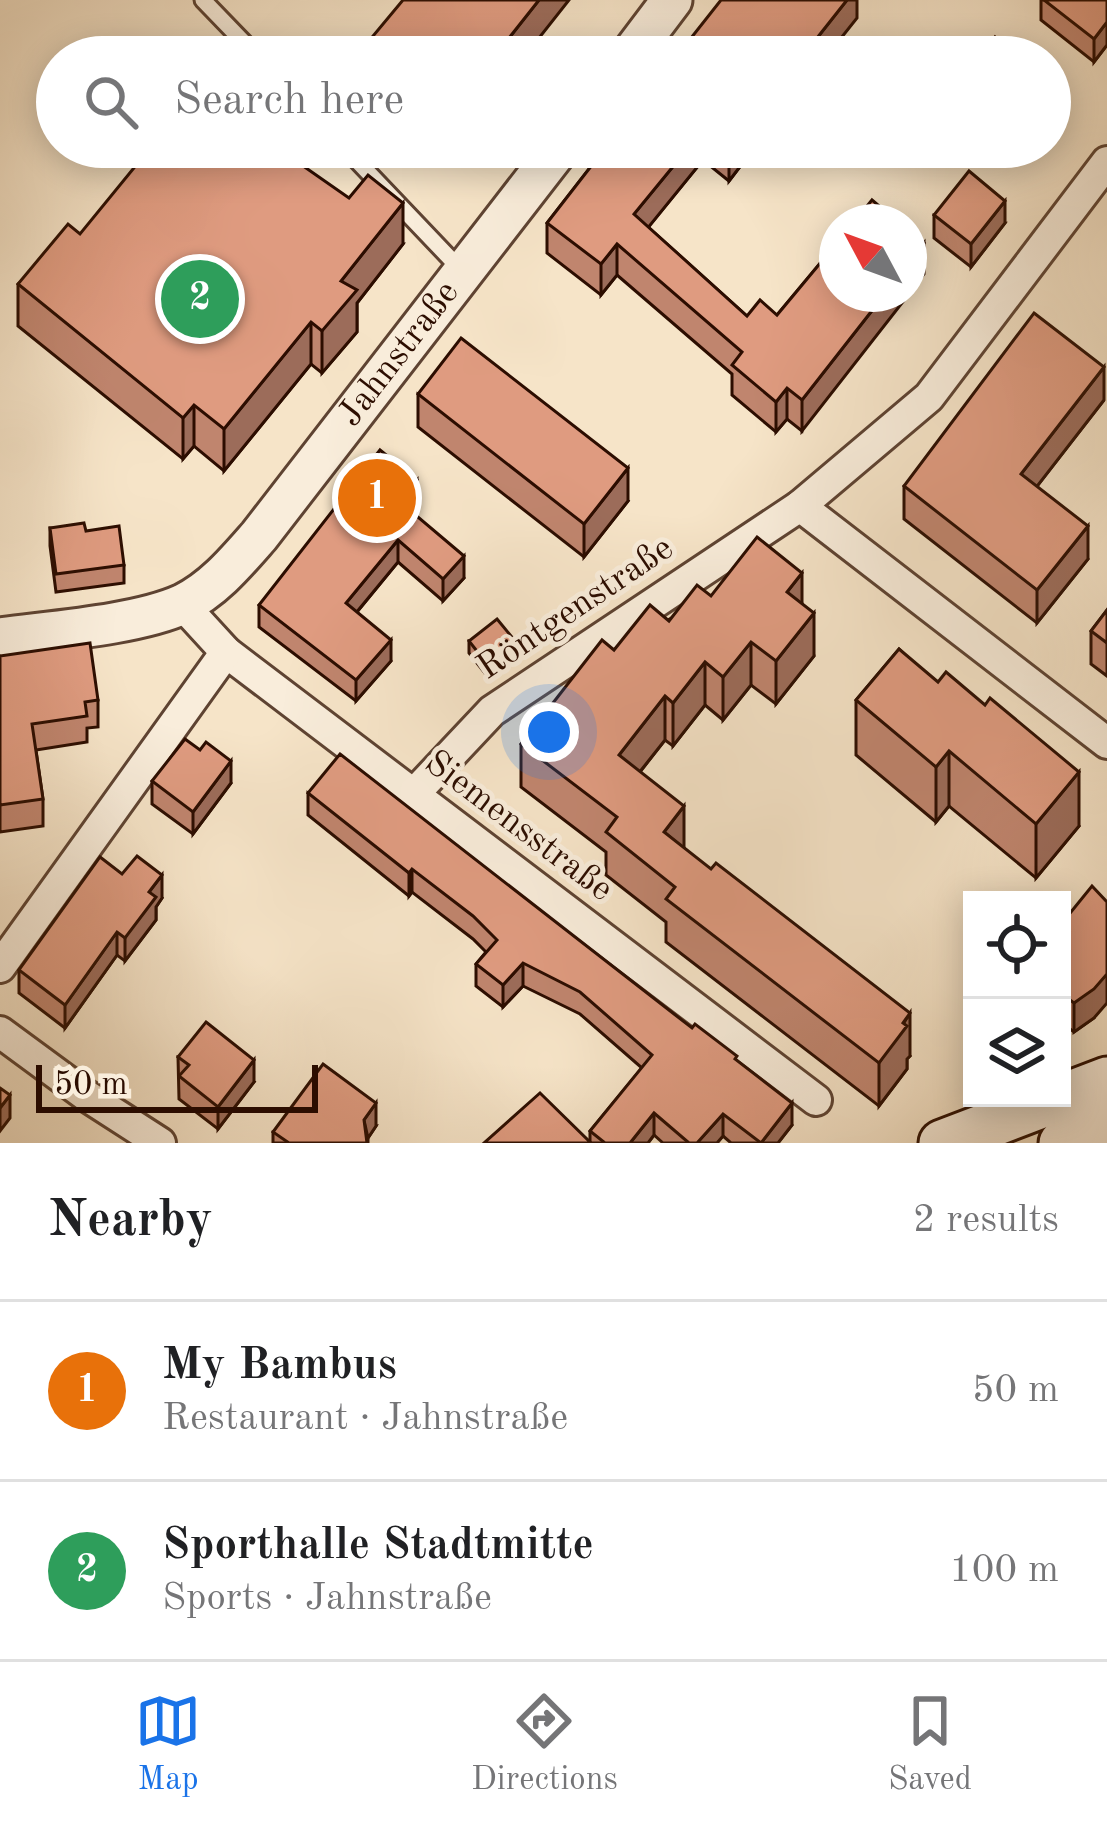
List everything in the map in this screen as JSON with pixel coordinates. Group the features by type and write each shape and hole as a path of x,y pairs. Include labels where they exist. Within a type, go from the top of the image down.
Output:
{"main road":[{"path":"942,1143 1107,1080"},
{"path":"1062,1143 1107,1125"}],"street":[{"path":"644,36 672,0"},
{"name":"Röntgenstraße","path":"412,796 492,711 800,506 929,397 1107,162"},
{"name":"Jahnstraße","path":"182,604 222,577 259,536 544,168"},
{"path":"800,506 1107,742"},
{"path":"0,638 104,624 182,604"},
{"name":"Siemensstraße","path":"182,604 226,652 816,1100"},
{"path":"0,967 226,652"},
{"path":"0,1032 160,1143"}],"lane":[{"path":"203,0 238,36"},
{"path":"364,168 464,273"}],"building":[{"path":"403,0 539,0 511,36 373,36"},
{"path":"721,0 847,0 819,36 693,36"},
{"path":"1044,0 1107,0 1107,22 1094,39"},
{"path":"134,168 306,168 349,198 368,175 403,203 341,281 357,290 322,331 311,322 224,429 194,405 183,418 18,284 68,224 80,234"},
{"path":"590,168 672,168 634,214 747,316 760,300 777,315 819,265 819,312 871,312 802,400 787,388 776,402 732,365 742,352 617,244 601,264 547,223"},
{"path":"969,171 1005,201 971,244 934,215"},
{"path":"1034,313 1104,367 1021,474 1088,526 1037,590 904,486"},
{"path":"461,338 628,468 584,524 418,394"},
{"path":"380,450 417,480 399,501 464,556 443,579 398,540 346,603 391,640 356,680 259,605"},
{"path":"84,523 86,531 119,526 124,565 56,574 50,528"},
{"path":"757,537 802,573 787,592 814,613 776,661 751,642 723,677 705,662 673,703 665,696 619,755 684,806 664,832 711,869 716,863 910,1013 903,1023 907,1026 879,1063 666,899 675,887 606,832 617,817 521,744 602,640 614,650 650,605 669,621 697,585 711,596"},
{"path":"1107,610 1107,643 1091,631"},
{"path":"497,619 516,642 487,664 469,641"},
{"path":"90,643 98,700 85,702 87,716 32,724 43,799 0,805 0,656"},
{"path":"899,649 938,682 946,672 985,705 990,698 1079,772 1036,824 949,751 936,767 856,700"},
{"path":"185,739 200,750 206,742 231,761 193,812 152,781"},
{"path":"340,754 792,1103 761,1143 723,1114 697,1143 689,1143 654,1113 630,1143 605,1143 590,1131 652,1055 580,992 523,963 503,985 476,964 497,940 473,916 412,869 409,873 308,793"},
{"path":"137,856 162,875 149,892 156,897 125,938 117,932 65,1005 19,970 100,857 122,874"},
{"path":"1092,886 1107,902 1107,974 1074,1003 1071,1001 1071,912"},
{"path":"206,1022 254,1060 218,1107 179,1076 189,1065 178,1057"},
{"path":"323,1064 376,1103 364,1120 367,1143 289,1143 273,1132"},
{"path":"0,1088 10,1095 0,1108"},
{"path":"540,1093 591,1143 484,1143"}],"place":[{"name":"Sporthalle Stadtmitte","path":"200,299"},
{"name":"My Bambus","path":"377,498"}]}
